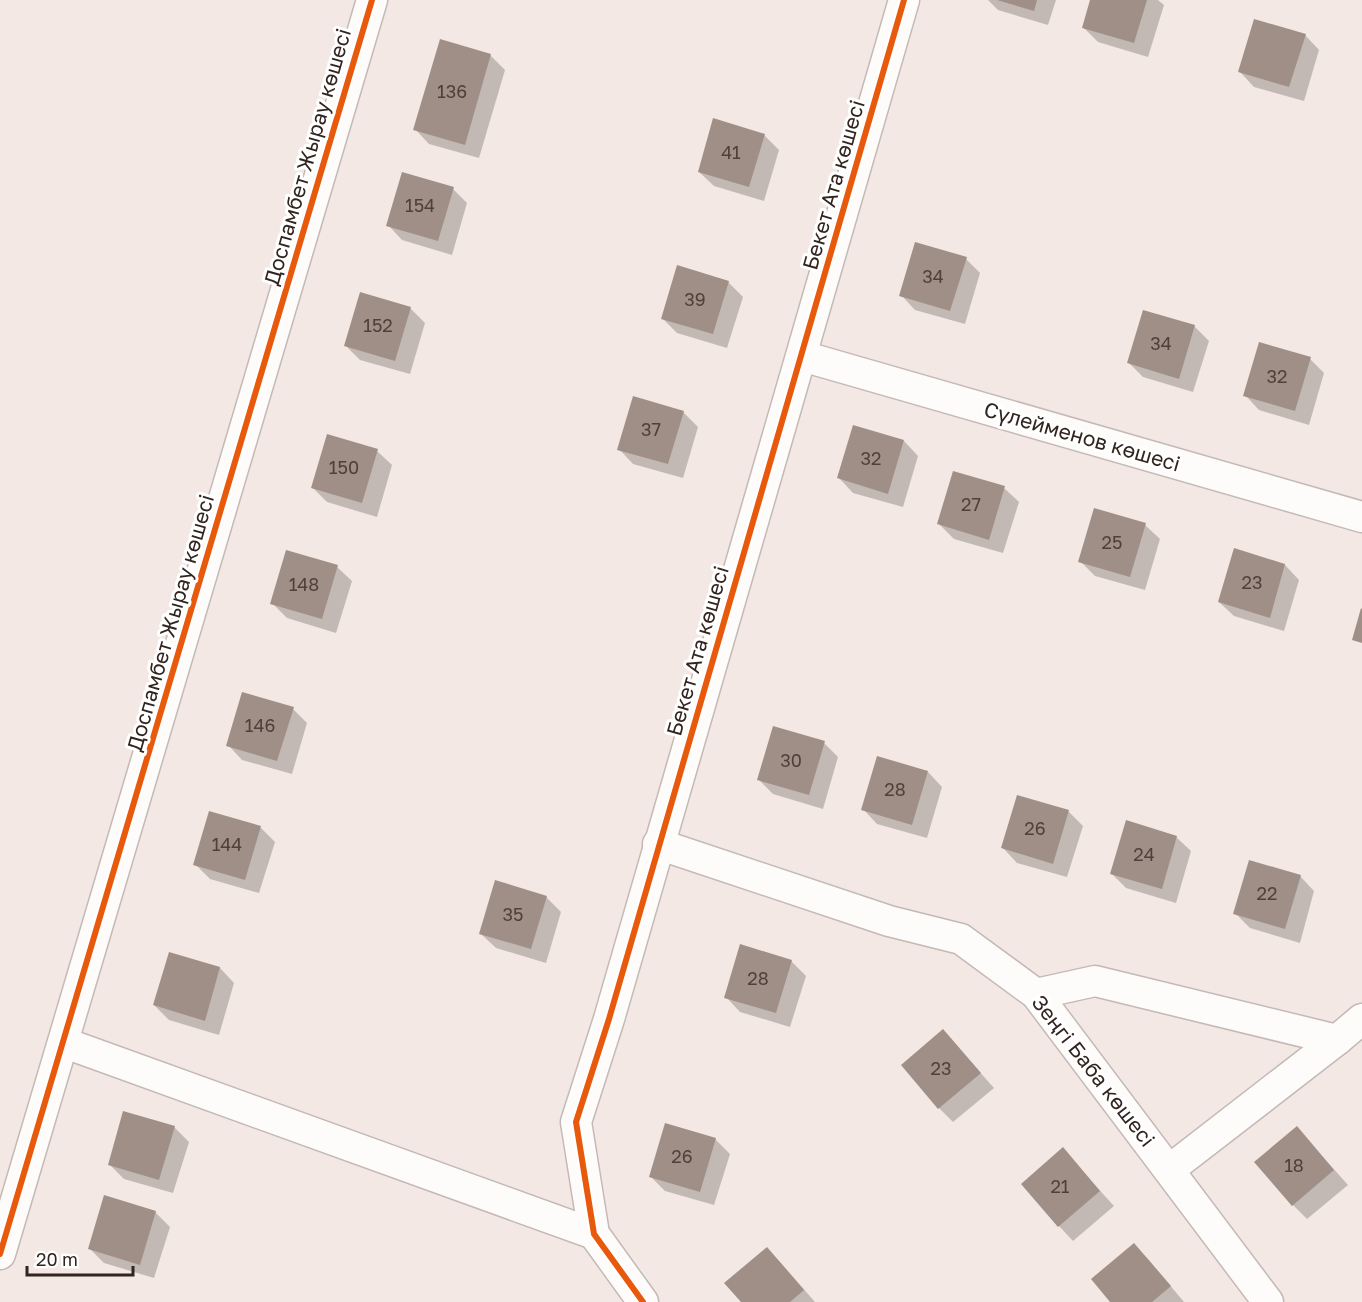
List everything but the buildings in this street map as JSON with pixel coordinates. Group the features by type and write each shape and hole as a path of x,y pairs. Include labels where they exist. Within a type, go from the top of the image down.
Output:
{"street":[{"name":"Доспамбет Жырау көшесі","path":"0,1254 372,0"},
{"name":"Бекет Ата көшесі","path":"643,1302 594,1234 576,1122 609,1020 658,844 904,0"},
{"name":"Сүлейменов көшесі","path":"802,356 1362,517"},
{"name":"Зеңгі Баба көшесі","path":"658,844 889,921 961,939 1036,994 1269,1302"},
{"path":"1036,994 1095,981 1337,1040"},
{"path":"1169,1170 1362,1019"},
{"path":"64,1043 594,1234"}],"cycle path":[{"path":"0,1254 372,0"},
{"path":"643,1302 594,1234 576,1122 609,1019 904,0"}]}
